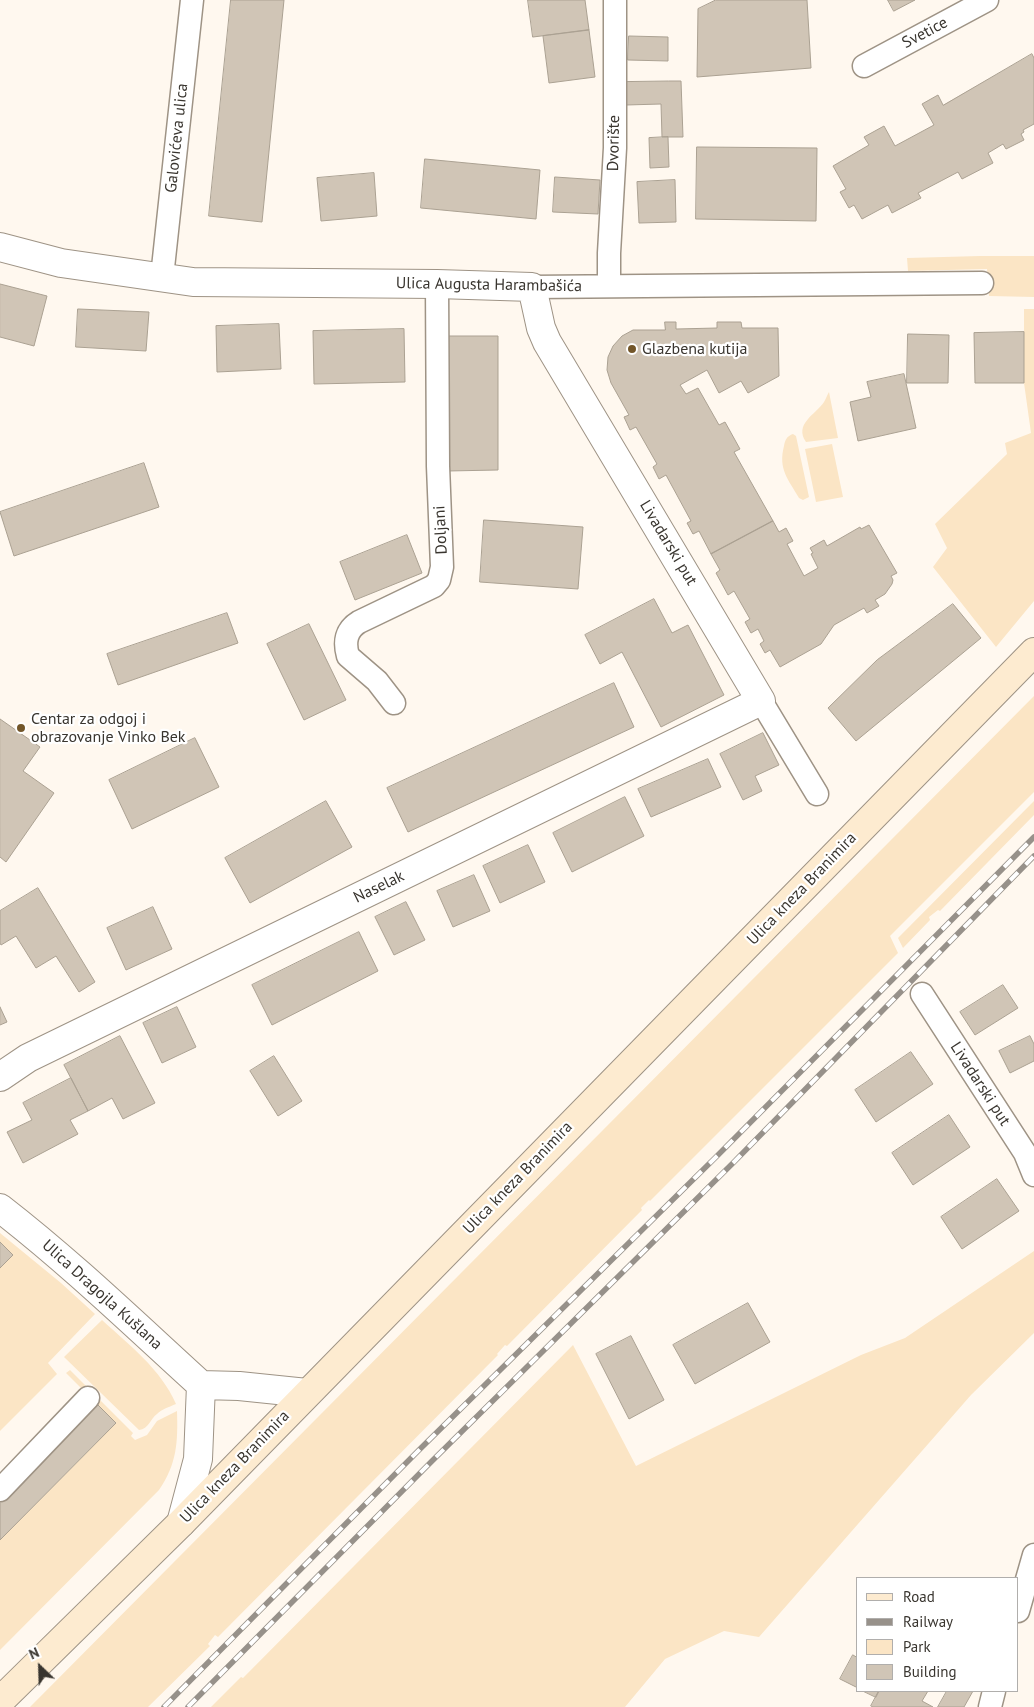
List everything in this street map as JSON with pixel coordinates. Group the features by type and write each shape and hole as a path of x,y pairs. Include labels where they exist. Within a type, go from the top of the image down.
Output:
{"main road":[{"name":"Ulica kneza Branimira","path":"0,1702 181,1523 1034,652"}],"street":[{"name":"Galovićeva ulica","path":"162,277 192,0"},
{"name":"Dvorište","path":"609,286 615,148 615,0"},
{"name":"Svetice","path":"864,66 987,0"},
{"name":"Ulica Augusta Harambašića","path":"0,246 61,262 193,282 437,284 532,287 982,283"},
{"name":"Doljani","path":"394,703 377,681 348,656 345,639 353,626 359,622 434,586 439,580 442,567 438,466 437,284"},
{"name":"Livadarski put","path":"532,287 540,328 817,794"},
{"name":"Naselak","path":"0,1078 28,1058 761,701"},
{"name":"Livadarski put","path":"922,994 1025,1153 1034,1175"},
{"name":"Ulica Dragojla Kušlana","path":"0,1208 38,1237 201,1385"},
{"path":"181,1523 198,1459 201,1385 239,1386 307,1394"},
{"path":"0,1490 88,1398"},
{"path":"1019,1608 1034,1555"},
{"path":"990,1707 994,1692"}],"green space":[{"path":"1034,256 1034,297 989,296 987,269 908,271 907,258"},
{"path":"1024,309 1034,309 1034,601 996,647 933,567 947,548 935,524 1007,454 1005,443 1031,433 1024,383"},
{"path":"829,392 838,438 806,442 802,430 804,425 824,402"},
{"path":"793,434 796,436 809,497 803,500 799,498 783,468 782,454 785,442"},
{"path":"832,444 843,497 816,502 805,449"},
{"path":"1034,696 1034,792 890,936 898,953 641,1208 642,1210 507,1346 505,1345 498,1355 218,1637 215,1635 208,1644 210,1646 148,1707 30,1707"},
{"path":"1034,801 1034,815 940,911 938,910 929,917 930,920 903,948 898,938"},
{"path":"0,1233 61,1283 95,1314 48,1363 57,1374 0,1431"},
{"path":"1034,1251 1034,1333 971,1395 759,1637 724,1631 665,1659 625,1707 211,1707 241,1677 243,1678 573,1345 636,1466 861,1355 905,1338"},
{"path":"102,1320 153,1369 170,1391 176,1404 159,1412 142,1429 139,1430 64,1357"},
{"path":"70,1370 133,1433 131,1436 135,1440 147,1435 157,1421 177,1411 177,1433 173,1462 159,1490 0,1650 0,1540 116,1423 66,1373"}],"building":[{"path":"231,0 284,0 262,222 209,216"},
{"path":"528,0 585,0 589,30 533,37"},
{"path":"716,0 807,0 811,68 697,77 698,9"},
{"path":"888,0 915,0 894,11"},
{"path":"589,30 595,77 549,83 543,36"},
{"path":"629,36 668,37 668,61 628,60"},
{"path":"1032,54 1034,58 1034,124 1023,130 1024,132 1021,134 1024,140 1006,149 1003,144 988,153 993,163 962,179 958,172 918,193 921,198 892,213 888,205 862,219 854,205 849,208 840,192 846,189 833,166 869,145 864,137 884,126 895,146 934,125 922,104 938,95 943,105"},
{"path":"681,81 683,137 662,137 661,104 626,105 625,82"},
{"path":"668,137 669,167 650,168 649,138"},
{"path":"697,147 817,148 816,221 696,219"},
{"path":"425,159 540,170 536,219 421,208"},
{"path":"374,173 377,216 321,221 317,178"},
{"path":"555,177 600,180 598,214 553,212"},
{"path":"675,180 676,222 639,223 637,182"},
{"path":"0,284 47,296 34,346 0,337"},
{"path":"78,309 149,312 146,351 76,347"},
{"path":"665,322 676,322 676,329 717,328 717,322 741,322 742,328 778,328 779,376 748,393 741,381 719,393 707,370 680,385 686,394 698,388 719,425 725,422 740,449 734,452 773,521 711,554 699,531 693,534 687,523 691,521 666,475 659,479 653,467 657,464 636,427 630,430 624,417 629,415 611,383 607,370 608,357 613,346 622,336 633,330 665,330"},
{"path":"279,324 281,369 217,372 216,326"},
{"path":"404,329 405,382 314,384 313,331"},
{"path":"1024,332 1024,383 975,383 974,333"},
{"path":"908,334 949,335 948,383 907,383"},
{"path":"447,336 498,336 498,470 448,471"},
{"path":"904,374 916,428 858,441 850,402 871,397 867,382"},
{"path":"144,463 159,507 14,556 0,512"},
{"path":"484,520 583,527 578,589 480,582"},
{"path":"773,521 779,532 786,528 793,541 787,544 804,576 818,568 810,548 824,540 827,546 860,527 861,529 869,525 897,573 891,576 892,584 885,594 875,600 879,606 867,613 864,608 834,625 821,644 780,667 770,650 765,653 760,644 764,641 758,629 751,633 745,622 750,619 734,591 728,595 716,573 720,570 711,554"},
{"path":"407,535 422,573 355,600 340,562"},
{"path":"654,599 672,633 688,625 724,695 661,727 622,652 600,664 585,635"},
{"path":"953,604 981,638 856,741 828,708 877,660"},
{"path":"227,613 238,643 118,685 107,654"},
{"path":"309,624 346,700 304,720 267,644"},
{"path":"614,683 634,727 408,832 387,788"},
{"path":"0,719 40,747 23,771 54,793 6,862 0,857"},
{"path":"763,733 779,765 755,776 762,791 743,800 720,754"},
{"path":"195,738 219,787 132,829 109,780"},
{"path":"708,759 721,787 651,817 638,789"},
{"path":"625,797 644,836 572,872 553,833"},
{"path":"326,801 352,847 250,903 225,858"},
{"path":"528,845 545,882 500,903 483,866"},
{"path":"474,875 490,911 453,927 437,891"},
{"path":"38,888 95,982 79,992 56,956 36,968 16,936 1,945 0,943 0,911"},
{"path":"406,902 425,940 394,955 375,917"},
{"path":"153,907 172,949 126,970 107,928"},
{"path":"359,932 378,971 272,1025 252,985"},
{"path":"1003,985 1018,1008 975,1035 960,1012"},
{"path":"0,1007 7,1022 0,1025"},
{"path":"177,1007 196,1047 162,1063 143,1023"},
{"path":"120,1036 155,1103 123,1119 112,1098 88,1111 64,1065"},
{"path":"1030,1036 1034,1044 1034,1061 1010,1073 999,1051"},
{"path":"911,1052 933,1084 876,1122 855,1090"},
{"path":"274,1056 302,1101 278,1116 250,1071"},
{"path":"71,1078 88,1111 70,1120 78,1134 23,1163 7,1132 32,1120 23,1103"},
{"path":"949,1115 970,1147 913,1185 892,1153"},
{"path":"997,1179 1019,1211 962,1249 941,1217"},
{"path":"0,1242 13,1255 0,1268"},
{"path":"748,1303 770,1342 695,1384 673,1345"},
{"path":"631,1336 664,1400 629,1419 596,1354"},
{"path":"98,1405 116,1423 0,1540 0,1503"},
{"path":"853,1655 856,1657 856,1687 840,1679"},
{"path":"865,1692 878,1692 876,1697"},
{"path":"878,1692 927,1692 922,1701 933,1707 873,1707 871,1706"},
{"path":"946,1692 972,1692 964,1707 938,1707"}],"railway":[{"path":"164,1707 1034,837"},
{"path":"188,1707 432,1461 734,1162 1034,856"}],"place":[{"name":"Glazbena kutija","path":"632,349"},
{"name":"Centar za odgoj i obrazovanje Vinko Bek","path":"21,728"}]}
